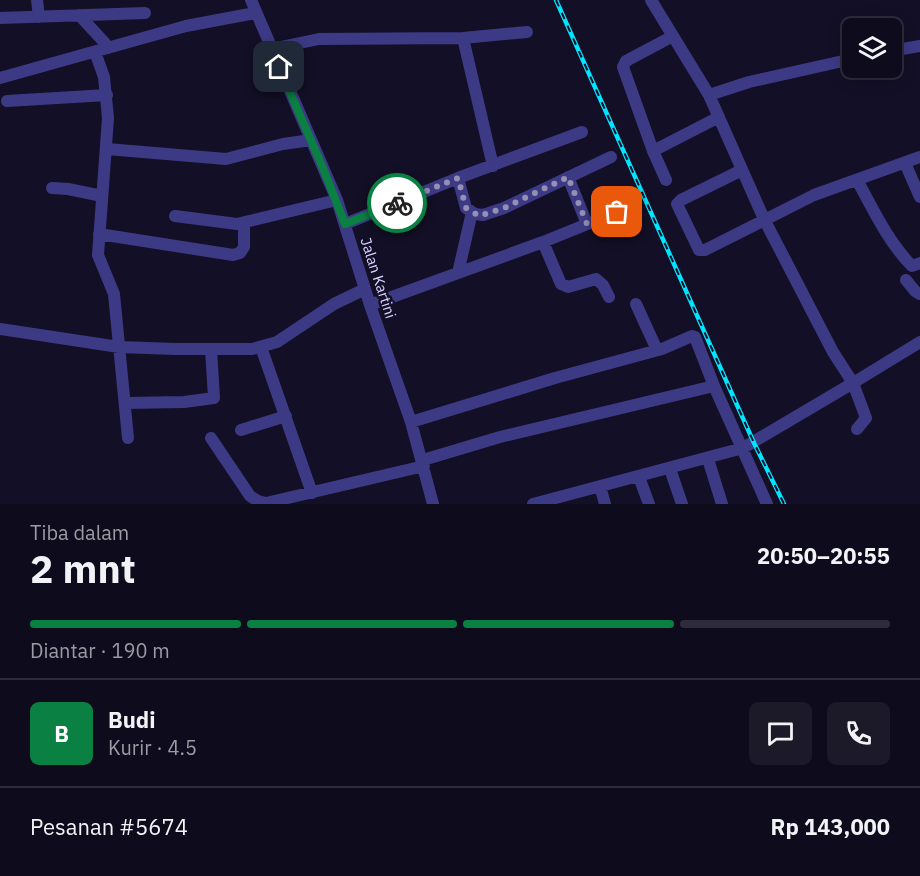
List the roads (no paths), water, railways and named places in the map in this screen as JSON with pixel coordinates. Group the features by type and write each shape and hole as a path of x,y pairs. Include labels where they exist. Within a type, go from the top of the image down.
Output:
{"street":[{"path":"37,0 39,17"},
{"name":"Jalan Kartini","path":"251,0 337,200 370,305 411,422 433,504"},
{"path":"651,0 709,95 764,219 828,343 853,383 866,418 857,429"},
{"path":"0,18 145,13"},
{"path":"0,78 186,26 255,13"},
{"path":"79,15 99,35 108,48"},
{"path":"271,49 331,38 463,38 527,32"},
{"path":"666,180 653,151 623,65 673,36"},
{"path":"463,38 493,166"},
{"path":"902,49 920,46"},
{"path":"95,52 104,77 107,95 107,148 98,255 114,294 128,438"},
{"path":"709,95 749,82 842,61"},
{"path":"7,101 107,95"},
{"path":"653,151 719,117"},
{"path":"345,224 458,178 582,132"},
{"path":"107,148 226,159 283,144 311,140"},
{"path":"458,178 466,208 479,216 495,212 611,157"},
{"path":"742,171 677,204 697,248 701,250 814,195 920,157"},
{"path":"905,163 920,196"},
{"path":"568,177 587,224"},
{"path":"856,180 884,229 902,254 912,266 920,263"},
{"path":"52,188 102,196"},
{"path":"175,216 244,223 337,200"},
{"path":"370,305 543,242 632,206"},
{"path":"458,273 471,212"},
{"path":"99,234 233,255 240,253 244,248 244,223"},
{"path":"543,242 561,284 568,287 596,279 603,285 609,297"},
{"path":"906,280 920,294"},
{"path":"0,329 119,347 211,349 261,347 277,342 334,304 365,289"},
{"path":"636,304 657,350"},
{"path":"411,422 695,337 714,386 767,504"},
{"path":"533,504 743,448 920,342"},
{"path":"261,347 312,493"},
{"path":"126,404 184,402 214,398 211,349"},
{"path":"211,438 250,496 258,501 270,503 423,463 500,437 714,386"},
{"path":"241,430 286,416"},
{"path":"708,459 722,504"},
{"path":"670,469 682,504"},
{"path":"639,477 649,504"},
{"path":"600,486 605,504"}],"railway":[{"path":"556,0 754,443 784,504"}]}
